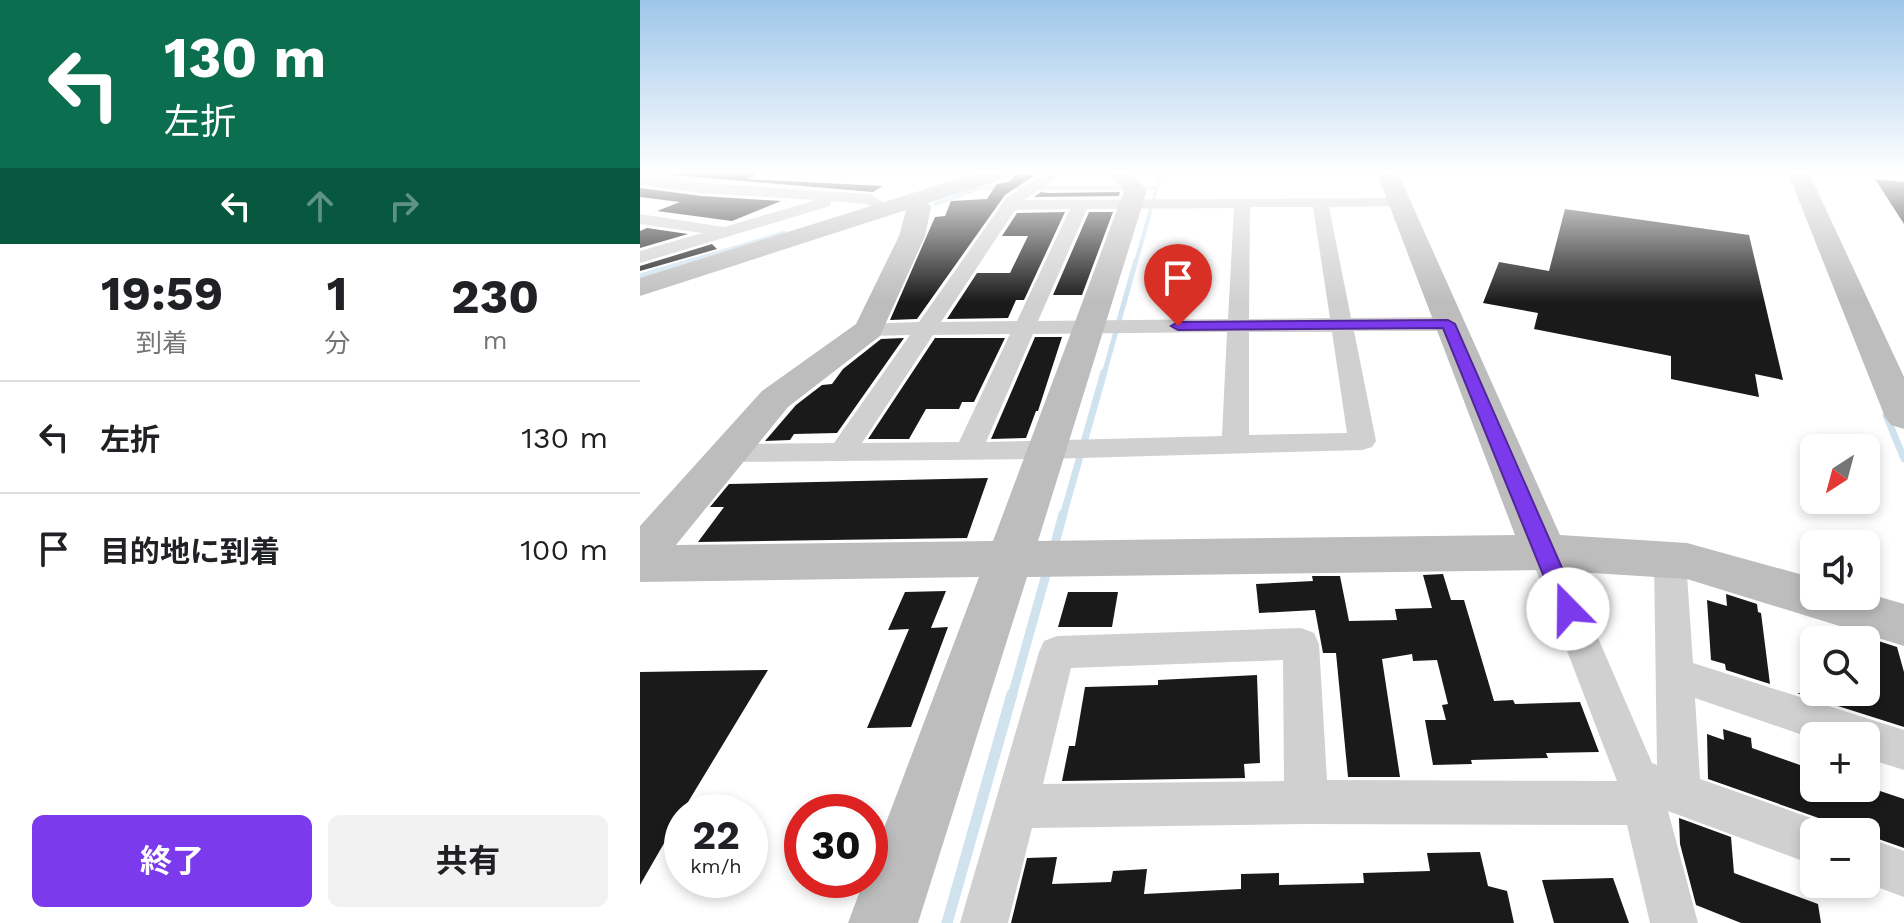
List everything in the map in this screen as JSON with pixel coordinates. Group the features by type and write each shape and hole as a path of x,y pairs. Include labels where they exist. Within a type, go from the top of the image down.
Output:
{"street":[{"path":"640,257 782,216"},
{"path":"640,287 868,216"},
{"path":"640,557 775,399 869,329 912,236 917,216"},
{"path":"842,452 1002,216"},
{"path":"968,451 1075,216"},
{"path":"883,923 1128,216"},
{"path":"1235,445 1241,216"},
{"path":"729,453 1046,450 1362,441 1323,216"},
{"path":"1404,216 1545,552 1654,792 1674,923"},
{"path":"1817,216 1904,417"},
{"path":"640,219 727,232"},
{"path":"869,329 1448,324"},
{"path":"640,564 1545,552 1687,561 1904,625"},
{"path":"1654,792 1675,674 1670,560"},
{"path":"984,923 1057,652 1301,644 1306,802"},
{"path":"1675,674 1819,722"},
{"path":"1880,742 1904,750"},
{"path":"1016,806 1654,792 1800,838"},
{"path":"1880,865 1904,874"}],"building":[{"path":"695,216 744,216 732,221"},
{"path":"990,216 917,319 890,320 935,217"},
{"path":"1015,216 1063,216 1024,300 1016,300 1008,318 947,319 977,273 1010,273 1028,236 1002,236"},
{"path":"1087,216 1111,216 1082,295 1053,295"},
{"path":"1563,216 1615,216 1749,235 1783,380 1755,374 1759,397 1671,379 1671,356 1534,329 1538,313 1483,303 1499,262 1549,271"},
{"path":"647,228 688,234 640,248 640,231"},
{"path":"712,244 717,249 640,271 640,266"},
{"path":"1035,337 1062,337 1038,411 1026,438 991,439"},
{"path":"904,338 837,433 794,434 790,440 765,441 796,405 822,385 832,384 843,369 881,339"},
{"path":"935,338 1005,338 974,402 962,402 959,409 926,409 909,439 868,439"},
{"path":"988,478 967,538 698,542 724,507 710,507 729,484"},
{"path":"1443,574 1451,600 1464,600 1494,701 1513,700 1515,704 1580,702 1599,752 1546,753 1548,758 1471,760 1472,764 1433,765 1425,720 1446,720 1442,705 1448,704 1437,660 1413,661 1412,654 1382,659 1400,777 1348,777 1336,653 1323,653 1315,610 1259,613 1256,584 1313,581 1312,576 1340,576 1349,621 1397,620 1395,609 1432,608 1423,575"},
{"path":"946,591 931,628 948,627 911,727 867,728 909,629 888,630 905,592"},
{"path":"1068,592 1118,592 1112,627 1058,627"},
{"path":"1726,594 1757,604 1761,613 1770,684 1726,670 1725,664 1711,660 1707,600 1727,606"},
{"path":"1880,642 1897,647 1904,672 1904,727 1838,706 1880,706"},
{"path":"768,670 693,794 664,794 664,843 640,885 640,672"},
{"path":"1257,675 1260,763 1244,764 1245,778 1062,781 1069,746 1075,746 1085,687 1158,685 1158,680"},
{"path":"1723,729 1751,738 1752,748 1800,765 1800,802 1880,802 1880,791 1904,799 1904,848 1880,840 1880,818 1819,818 1708,779 1707,734 1724,740"},
{"path":"1679,818 1731,837 1734,873 1818,904 1821,923 1741,923 1696,905 1680,844"},
{"path":"1480,852 1488,886 1507,891 1514,923 1011,923 1027,858 1057,857 1052,884 1111,882 1113,871 1147,869 1144,894 1241,889 1241,874 1279,873 1279,885 1364,883 1363,873 1430,871 1427,853"},
{"path":"1613,878 1629,923 1554,923 1542,880"}],"waterway":[{"path":"1136,262 1149,216"},
{"path":"687,262 784,233"},
{"path":"640,276 694,260"},
{"path":"1104,374 1136,260"},
{"path":"1063,516 1104,372"},
{"path":"1886,415 1904,459"},
{"path":"1054,547 1063,514"},
{"path":"1012,696 1047,571"},
{"path":"947,923 1012,694"}],"route":[{"path":"1178,326 1448,324 1568,609"}]}
